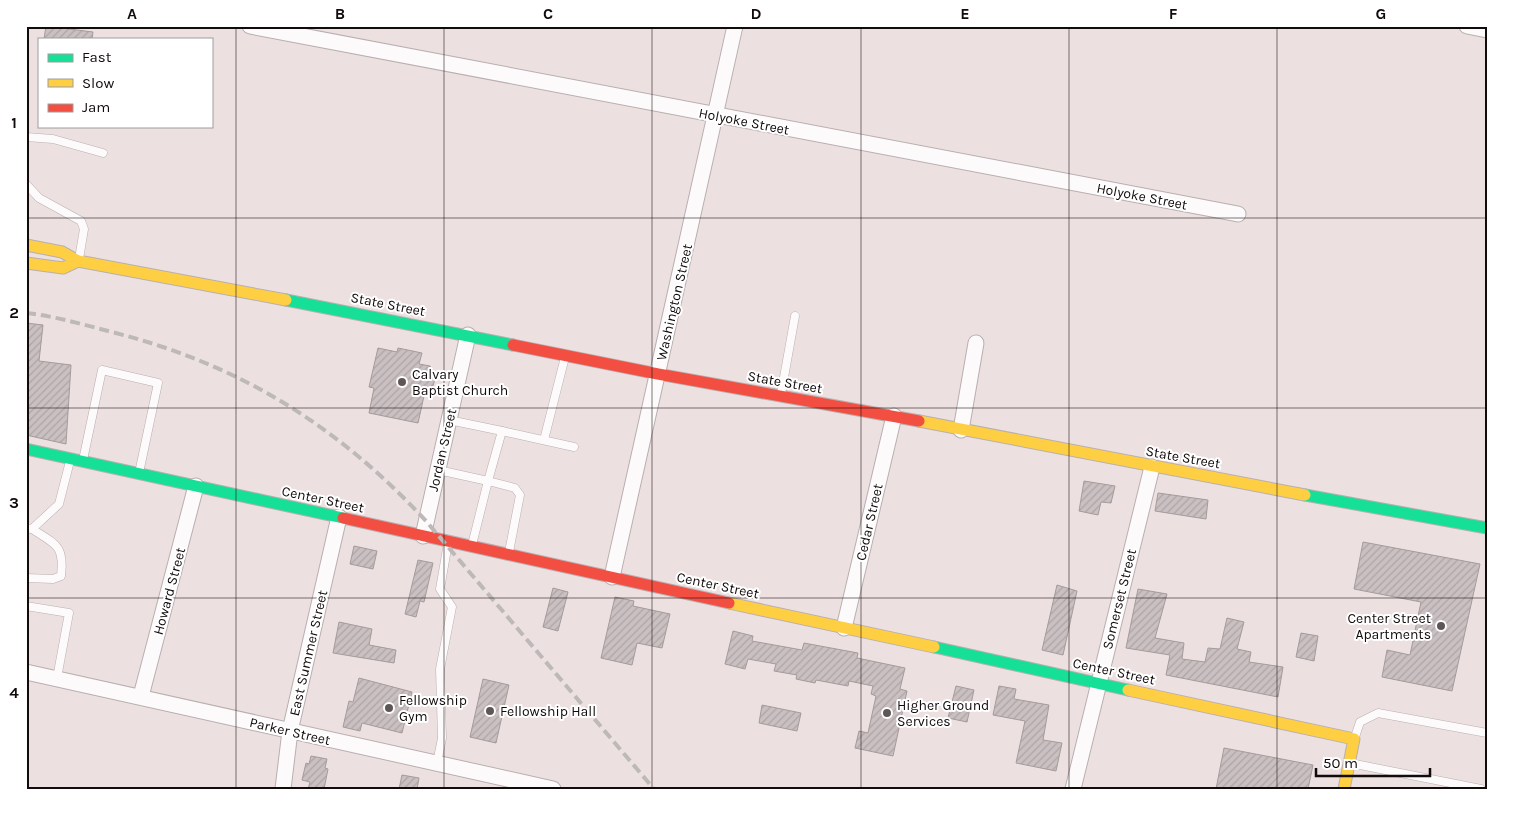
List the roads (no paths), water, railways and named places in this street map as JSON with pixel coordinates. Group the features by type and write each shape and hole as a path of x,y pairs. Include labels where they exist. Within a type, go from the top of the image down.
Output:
{"main road":[{"name":"State Street","path":"26,245 62,252 78,261 468,335 658,374 894,416 1152,467 1487,528"},
{"name":"State Street","path":"26,263 63,268 78,261"},
{"name":"Center Street","path":"26,449 1354,739"},
{"path":"1344,789 1354,739"}],"street":[{"name":"Holyoke Street","path":"250,26 1238,214"},
{"name":"Washington Street","path":"612,577 735,26"},
{"path":"1467,26 1487,30"},
{"name":"Jordan Street","path":"423,536 468,335"},
{"path":"961,430 976,343"},
{"name":"Cedar Street","path":"844,628 894,416"},
{"name":"Somerset Street","path":"1073,789 1152,467"},
{"name":"Howard Street","path":"141,696 196,486"},
{"name":"East Summer Street","path":"283,789 290,731 339,518"},
{"name":"Parker Street","path":"26,672 553,789"}],"lane":[{"path":"26,137 53,139 103,153"},
{"path":"26,184 39,198 81,221 84,228 78,261"},
{"path":"780,396 795,316"},
{"path":"544,440 566,355"},
{"path":"83,462 102,370 158,383 139,474"},
{"path":"449,420 574,447"},
{"path":"471,546 502,431"},
{"path":"26,578 53,579 61,576 64,558 57,546 29,528 59,504 70,459"},
{"path":"438,470 515,488 520,495 508,555"},
{"path":"437,763 442,738 440,669 452,607 440,589 449,542"},
{"path":"26,606 69,613 57,678"},
{"path":"1354,739 1360,722 1378,713 1487,734"},
{"path":"1349,763 1481,789"}],"railway":[{"path":"26,313 57,318 155,344 199,361 242,380 282,402 320,427 392,486 426,521 654,789"}],"place":[{"name":"Calvary Baptist Church","path":"402,382"},
{"name":"Center Street Apartments","path":"1441,626"},
{"name":"Fellowship Gym","path":"389,708"},
{"name":"Fellowship Hall","path":"490,711"},
{"name":"Higher Ground Services","path":"887,713"}]}
